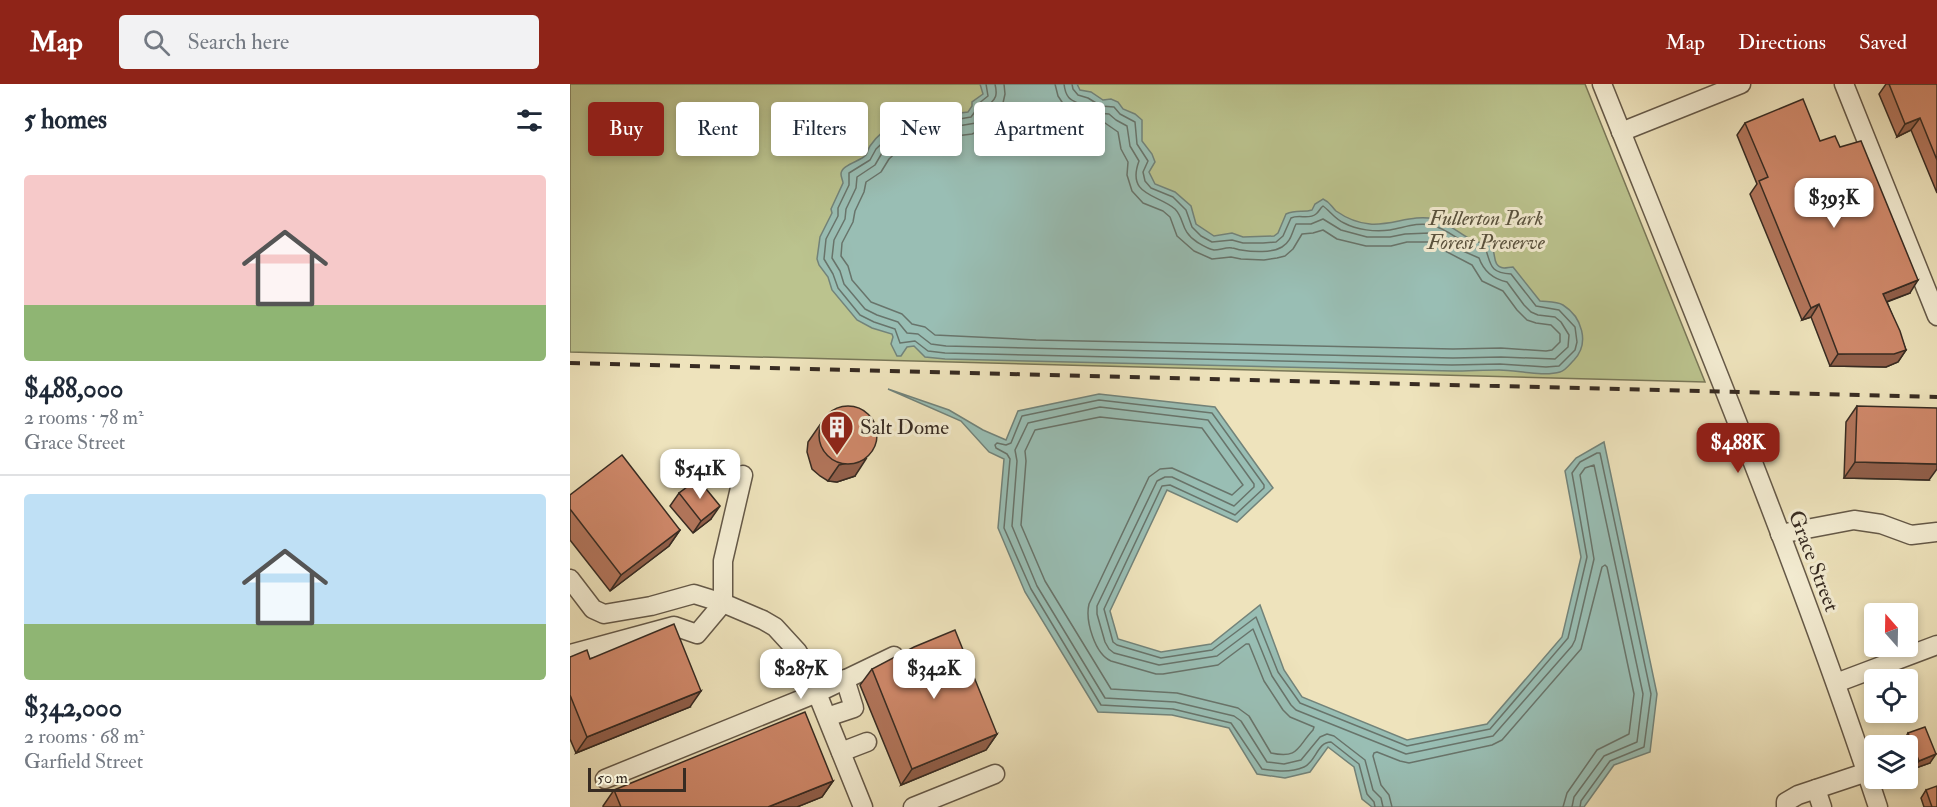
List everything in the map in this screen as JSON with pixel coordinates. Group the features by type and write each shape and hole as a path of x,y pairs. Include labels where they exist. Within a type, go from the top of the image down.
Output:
{"street":[{"name":"Grace Street","path":"1602,84 1727,392 1864,763"},
{"path":"1622,132 1741,84"},
{"path":"1849,86 1937,316"},
{"path":"570,654 674,626 697,634 723,603 723,561 743,475"},
{"path":"1780,534 1854,520 1881,524 1911,536 1937,532"},
{"path":"570,579 593,609 604,614 651,606 694,594 764,620 797,651 806,666 863,807"},
{"path":"1836,683 1937,645"},
{"path":"604,779 817,693 894,656"},
{"path":"827,717 854,708 845,679"},
{"path":"841,752 867,742"},
{"path":"1786,807 1786,802 1798,795 1864,773"},
{"path":"913,807 959,799 995,774"},
{"path":"1816,789 1822,807"},
{"name":"Grace Street","path":"1872,789 1878,807"}],"green space":[{"name":"Fullerton Park Forest Preserve","path":"570,84 1585,84 1705,382 570,352"}],"water":[{"path":"980,84 1077,84 1080,90 1091,92 1103,100 1111,99 1118,102 1123,109 1142,120 1142,141 1155,162 1149,172 1155,184 1175,192 1191,206 1196,224 1214,236 1232,233 1243,237 1274,236 1278,233 1286,214 1312,210 1315,204 1323,199 1344,216 1366,223 1378,224 1418,218 1439,221 1474,241 1490,244 1497,265 1504,268 1513,267 1540,301 1557,303 1570,310 1582,331 1582,346 1574,360 1564,370 1546,374 1499,370 1453,371 945,359 925,357 914,346 907,347 901,356 897,356 891,344 892,334 872,328 857,320 832,290 828,277 817,259 820,237 843,183 842,171 868,156 870,146 880,135 880,156 962,156 962,113 968,112 972,102 983,94"},
{"path":"888,389 949,410 983,430 1006,440 1018,411 1099,394 1215,407 1273,488 1237,522 1167,490 1110,611 1118,639 1161,652 1211,644 1260,605 1284,670 1302,697 1407,740 1487,724 1562,637 1581,557 1565,471 1576,458 1604,442 1657,694 1650,752 1614,765 1584,807 1372,807 1362,799 1354,767 1328,747 1310,772 1285,778 1257,774 1229,728 1172,715 1098,712 1025,592 998,528 1004,459 989,452 961,421"}],"building":[{"path":"1889,84 1937,84 1937,160 1920,118 1905,124"},
{"path":"1803,99 1820,141 1835,136 1840,147 1861,141 1918,280 1883,294 1906,350 1894,354 1838,354 1819,304 1811,308 1759,181 1768,177 1745,123"},
{"path":"842,406 854,406 869,414 877,429 877,441 869,456 854,464 842,464 827,456 819,441 819,429 827,414"},
{"path":"1857,406 1937,408 1937,464 1855,462"},
{"path":"622,455 680,530 621,575 570,509 570,495"},
{"path":"698,479 720,506 701,521 679,493"},
{"path":"674,624 701,691 587,737 570,695 570,657 587,650 590,659"},
{"path":"955,630 997,734 912,769 872,669 914,647"},
{"path":"805,712 833,781 768,807 621,807 614,790"},
{"path":"1925,727 1936,754 1919,761 1918,735 1909,735 1908,733"},
{"path":"1937,786 1937,807 1932,807 1926,790"}],"railway":[{"path":"570,363 1937,397"}],"place":[{"name":"Salt Dome","path":"837,456"}]}
